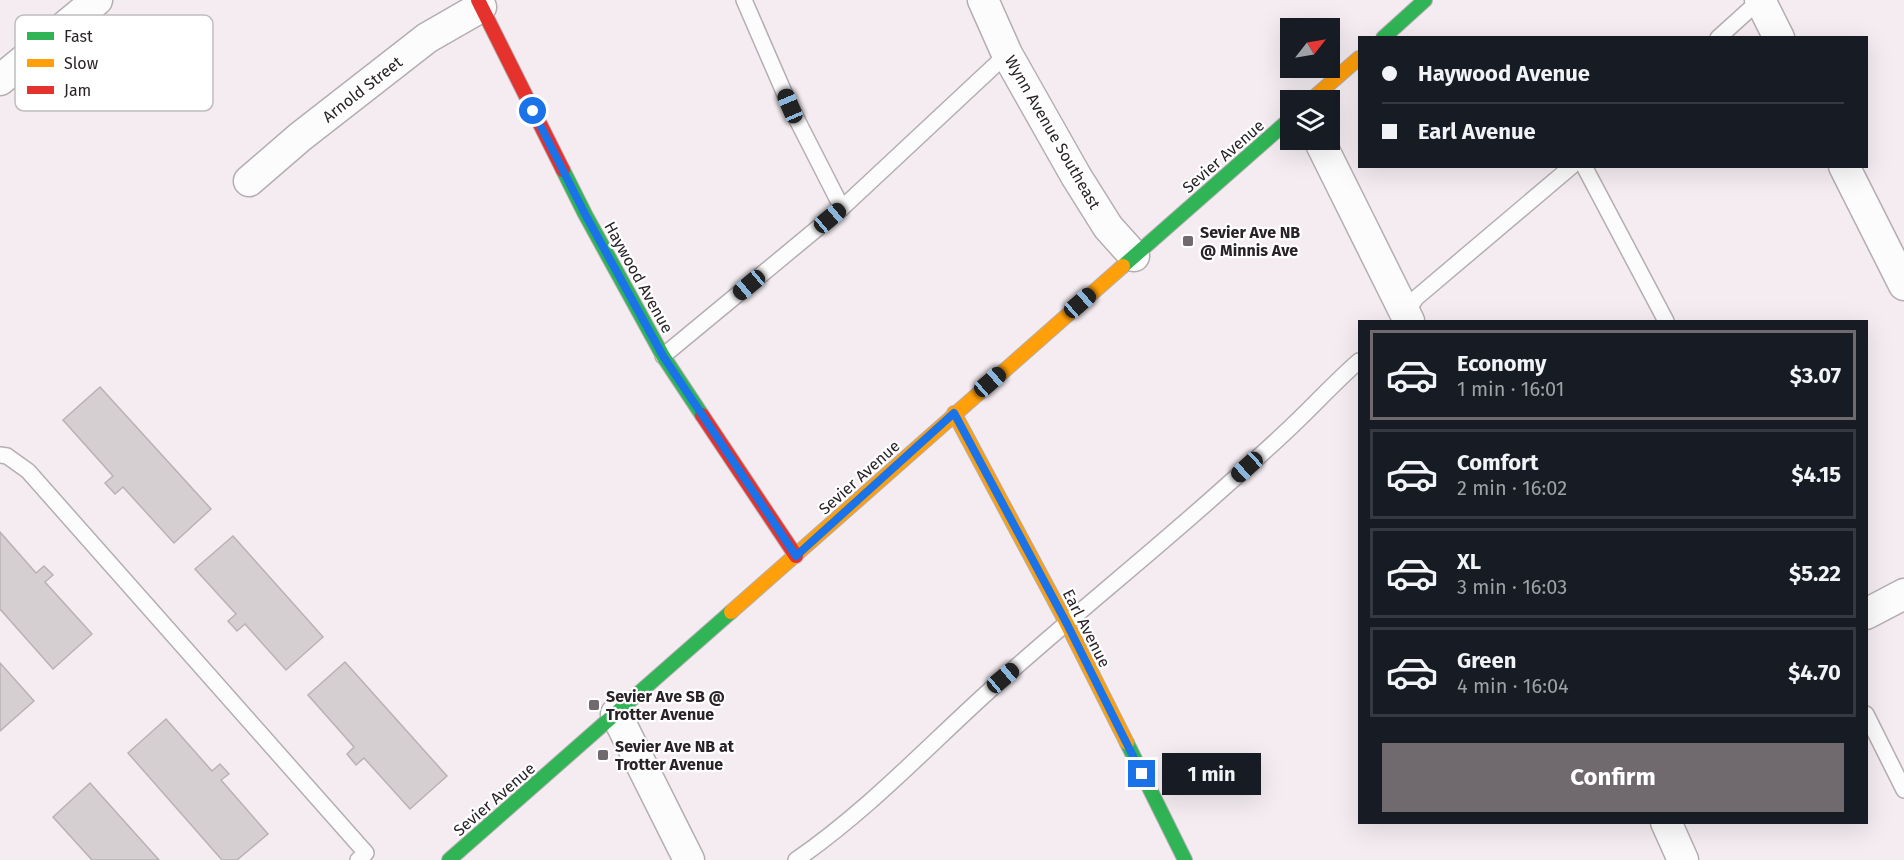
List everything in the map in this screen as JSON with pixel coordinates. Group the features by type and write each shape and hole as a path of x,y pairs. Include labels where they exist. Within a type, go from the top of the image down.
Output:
{"street":[{"path":"79,15 97,0"},
{"name":"Wynn Avenue Southeast","path":"983,0 1007,54 1083,187 1108,227 1134,256"},
{"path":"1385,36 1425,0"},
{"path":"1760,0 1778,36"},
{"name":"Arnold Street","path":"249,181 300,137 427,38 479,4"},
{"name":"Haywood Avenue","path":"479,4 585,214 663,356 796,556"},
{"path":"1322,90 1358,59"},
{"path":"0,80 15,68"},
{"name":"Sevier Avenue","path":"449,860 1280,128"},
{"path":"1324,150 1405,318"},
{"path":"1845,168 1904,285"},
{"name":"Earl Avenue","path":"954,413 1067,624 1185,860"},
{"path":"1868,613 1904,594"},
{"path":"616,714 689,860"},
{"path":"1667,824 1683,860"}],"lane":[{"path":"744,0 790,106 842,208"},
{"path":"1720,36 1760,0"},
{"path":"663,356 842,208 1007,54"},
{"path":"1405,318 1416,298 1570,168"},
{"path":"1585,168 1665,320"},
{"path":"796,860 830,837 892,784 960,717 1225,487 1293,425 1335,381 1358,362"},
{"path":"0,455 7,456 28,471 365,858"},
{"path":"1868,718 1904,790"}],"building":[{"path":"100,387 211,509 174,543 123,487 115,494 105,483 113,476 63,420"},
{"path":"0,532 36,573 44,566 53,575 45,582 92,634 53,669 0,609"},
{"path":"233,536 323,637 286,670 245,624 237,631 228,621 236,614 195,569"},
{"path":"345,662 447,776 410,809 364,758 356,765 347,754 354,747 308,695"},
{"path":"0,663 34,701 0,731"},
{"path":"166,719 212,771 220,764 229,774 221,780 268,834 237,860 222,860 128,753"},
{"path":"90,783 159,860 92,860 53,817"}],"traffic: fast":[{"path":"1385,36 1425,0"},
{"path":"1123,266 1280,128"},
{"path":"563,170 663,356 702,415"},
{"path":"449,860 731,612"},
{"path":"1127,743 1185,860"}],"traffic: slow":[{"path":"1322,90 1358,59"},
{"path":"731,612 1123,266"},
{"path":"954,413 1067,624 1127,743"}],"traffic: jam":[{"path":"478,0 563,170"},
{"path":"702,415 796,556"}],"place":[{"name":"Sevier Ave NB @ Minnis Ave","path":"1188,241"},
{"name":"Sevier Ave SB @ Trotter Avenue","path":"594,705"},
{"name":"Sevier Ave NB at Trotter Avenue","path":"603,755"}],"route":[{"path":"533,111 585,214 663,356 796,556 954,413 1067,624 1142,774"}]}
